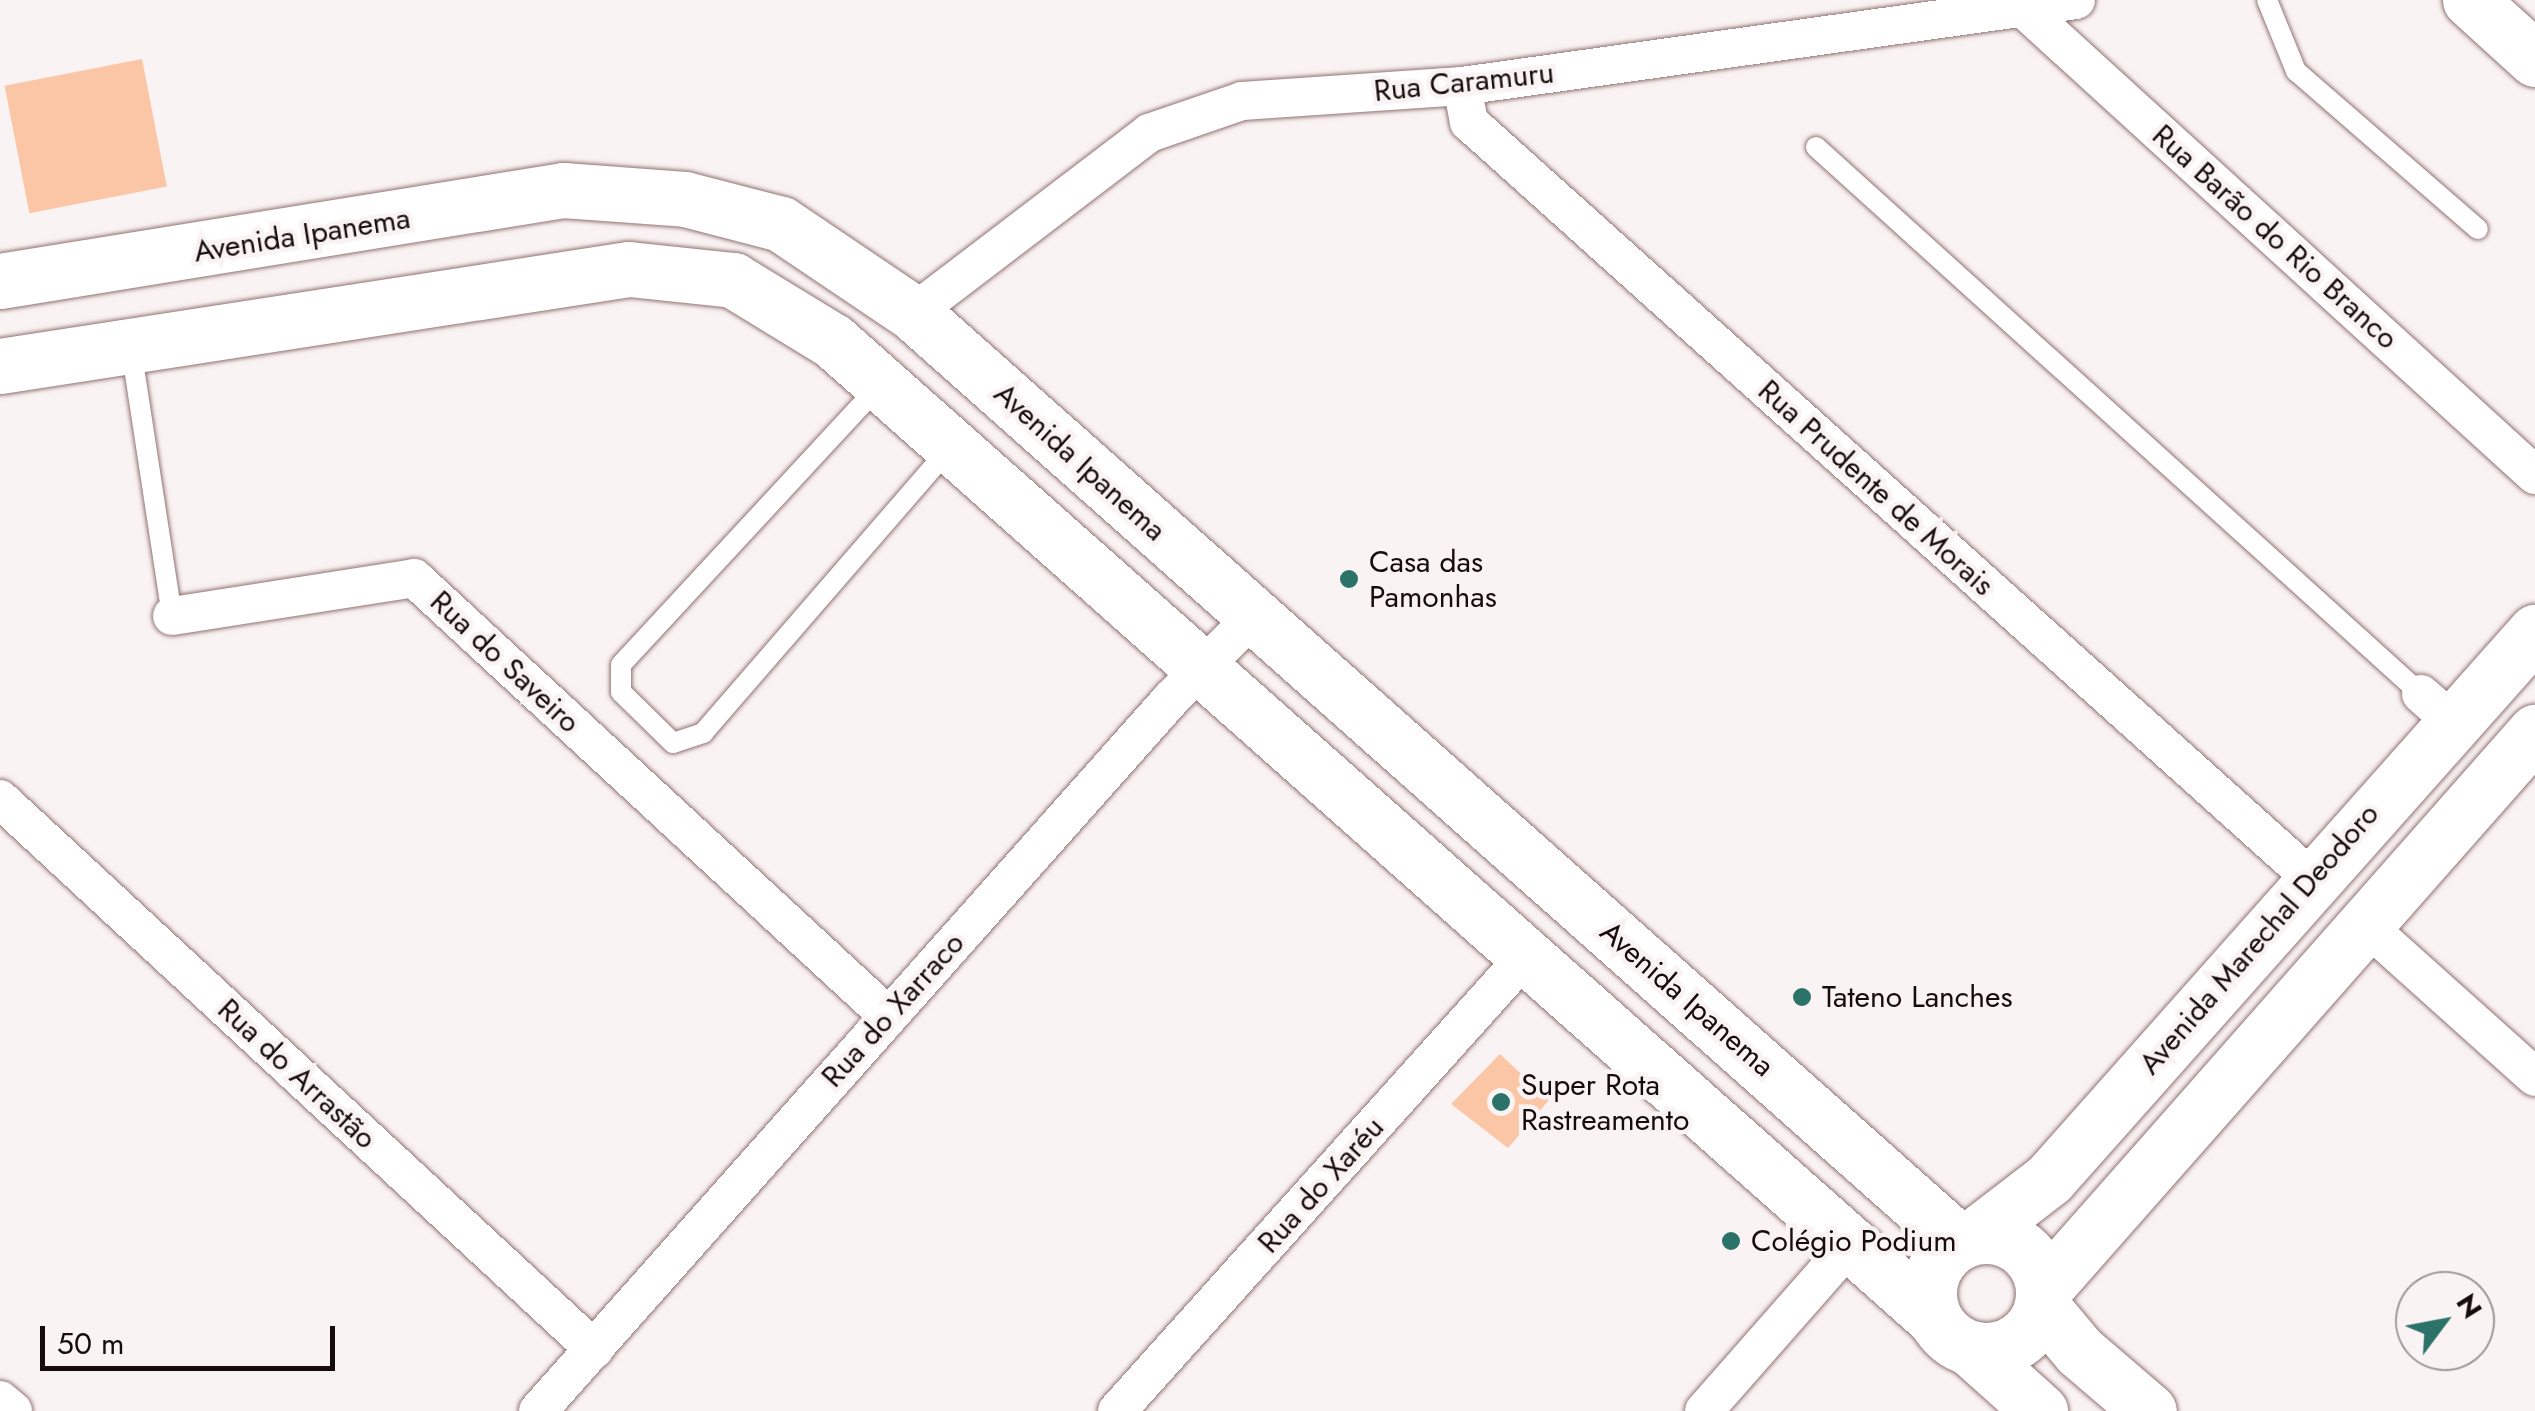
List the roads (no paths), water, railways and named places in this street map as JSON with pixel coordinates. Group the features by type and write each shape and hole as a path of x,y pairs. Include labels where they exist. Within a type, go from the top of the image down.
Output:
{"main road":[{"path":"2470,0 2535,59"},
{"name":"Avenida Ipanema","path":"0,282 563,190 685,199 781,224 913,312 1254,616 1967,1239"},
{"path":"0,366 629,269 733,280 833,341 1524,958 2040,1411"},
{"name":"Avenida Marechal Deodoro","path":"1967,1239 2048,1179 2310,878 2437,708 2535,632"},
{"path":"1952,1333 2015,1344 2043,1299 2369,928 2535,732"},
{"path":"1952,1333 1929,1289 1938,1261 1967,1239 2000,1236 2022,1247 2043,1299 2079,1351 2149,1411"}],"street":[{"name":"Rua Caramuru","path":"913,312 1148,133 1242,101 1462,86 2076,0"},
{"name":"Rua Barão do Rio Branco","path":"2020,5 2535,474"},
{"name":"Rua Prudente de Morais","path":"1462,86 1468,122 2310,878"},
{"name":"Rua do Saveiro","path":"172,616 414,578 888,1015"},
{"name":"Rua do Xarraco","path":"538,1411 1199,668 1254,616"},
{"name":"Rua do Arrastão","path":"0,799 594,1349"},
{"path":"2369,928 2535,1077"},
{"name":"Rua do Xaréu","path":"1117,1411 1524,958"},
{"path":"1704,1411 1850,1245"},
{"path":"0,1400 12,1411"}],"lane":[{"path":"2267,0 2280,47 2296,71 2478,228"},
{"path":"1816,148 2437,708"},
{"name":"Rua do Saveiro","path":"130,346 172,616"},
{"path":"881,384 621,666 620,692 673,743 703,733 951,446"}],"place":[{"name":"Casa das Pamonhas","path":"1349,579"},
{"name":"Tateno Lanches","path":"1802,997"},
{"name":"Super Rota Rastreamento","path":"1501,1102"},
{"name":"Colégio Podium","path":"1731,1241"}]}
